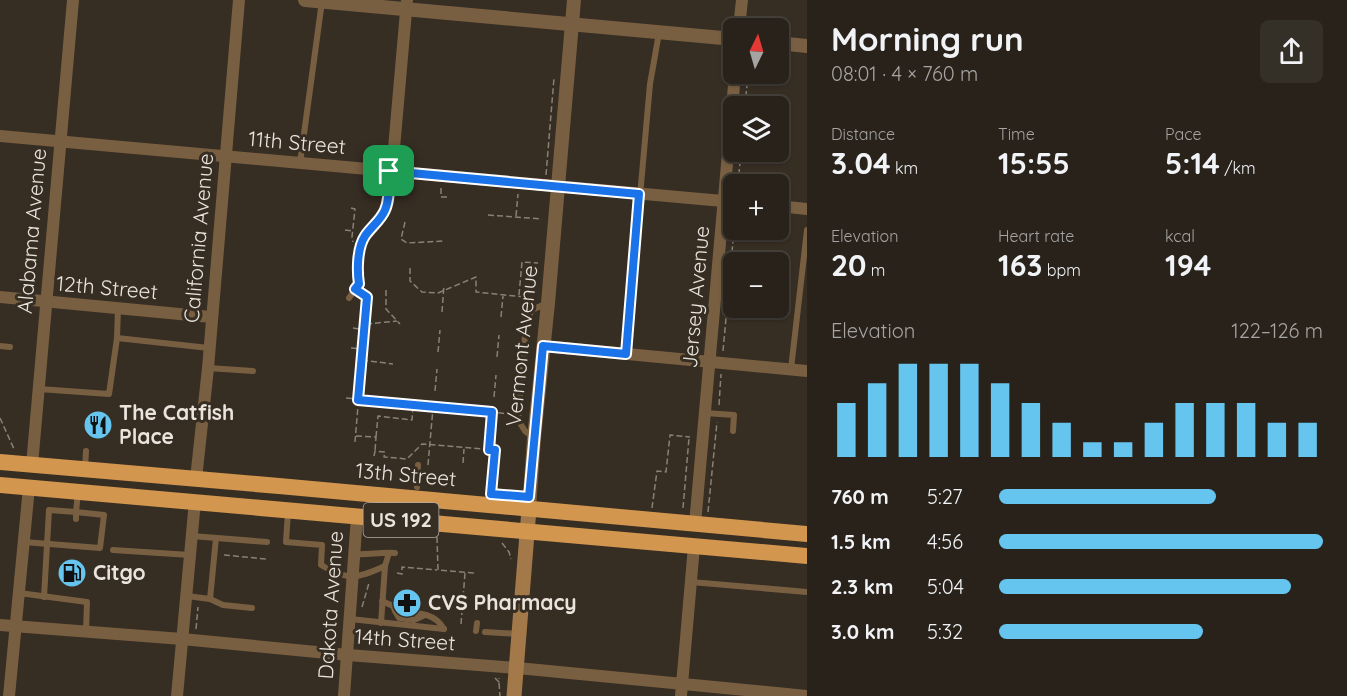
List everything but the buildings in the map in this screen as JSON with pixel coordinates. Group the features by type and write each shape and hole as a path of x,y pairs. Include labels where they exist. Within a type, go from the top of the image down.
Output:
{"highway":[{"name":"13th Street","path":"0,462 529,509 700,516 807,534"},
{"path":"0,483 16,479 32,465"},
{"path":"29,487 37,479 77,469"},
{"path":"120,495 132,486 177,489 184,488 196,479"},
{"name":"US 192","path":"0,483 807,556"},
{"path":"195,501 210,491 264,494 279,486"},
{"path":"324,514 350,506 359,494"},
{"path":"357,516 373,505 401,498"}],"main road":[{"name":"Vermont Avenue","path":"514,696 529,509"}],"street":[{"name":"Alabama Avenue","path":"32,465 41,428 38,389 73,0"},
{"name":"California Avenue","path":"196,479 208,368 239,0"},
{"path":"305,0 406,4 572,25 723,38"},
{"name":"Vermont Avenue","path":"529,509 543,346 542,299 551,185 574,0"},
{"path":"740,18 742,0"},
{"path":"391,171 406,4"},
{"path":"789,44 807,46"},
{"name":"Jersey Avenue","path":"730,174 735,84"},
{"name":"11th Street","path":"0,136 723,201"},
{"path":"789,208 807,209"},
{"name":"Jersey Avenue","path":"700,516 709,362 724,240"},
{"name":"12th Street","path":"0,297 14,304 46,302 211,317"},
{"path":"543,346 807,371"},
{"path":"9,696 29,487"},
{"path":"177,696 182,639 192,597 190,555 195,501"},
{"name":"Dakota Avenue","path":"344,696 357,516"},
{"path":"682,690 694,546"},
{"name":"14th Street","path":"0,625 517,668 682,690 807,696"}],"lane":[{"path":"298,163 301,156 322,1"},
{"path":"626,354 650,84 659,32"},
{"path":"349,298 359,284 357,275 364,237 387,207 391,171"},
{"path":"791,369 807,230"},
{"path":"534,438 518,420 526,322 532,310 542,299"},
{"path":"38,389 109,394 117,338 118,308"},
{"path":"117,338 209,348"},
{"path":"0,346 10,347"},
{"path":"208,368 253,371"},
{"path":"705,413 734,415 733,431"},
{"path":"77,469 86,451"},
{"path":"417,487 418,465"},
{"path":"76,516 78,491"},
{"path":"23,542 47,543 59,541 100,548 104,515 87,517 63,515 49,510 47,543 44,597"},
{"path":"288,510 286,543 322,545 321,565 339,575 353,577 385,566"},
{"path":"192,536 267,542"},
{"path":"210,598 216,538"},
{"path":"113,550 190,555"},
{"path":"354,554 370,555 384,552 392,554 385,566 381,623"},
{"path":"691,582 807,592"},
{"path":"18,593 87,602 86,631"},
{"path":"192,597 210,598 223,605 252,608"},
{"path":"350,619 444,629 439,621 425,614 414,620 399,618 393,606 382,602"},
{"path":"476,631 477,622"},
{"path":"485,632 519,634"}],"path":[{"path":"551,185 555,77"},
{"path":"441,184 441,197 447,197"},
{"path":"516,217 518,191"},
{"path":"351,208 355,209 354,242"},
{"path":"488,215 542,219"},
{"path":"405,222 401,239 406,243 444,241"},
{"path":"345,230 353,231"},
{"path":"519,296 522,262 539,263"},
{"path":"410,268 410,281 422,292 438,293 476,277 476,292 542,299"},
{"path":"442,312 444,285"},
{"path":"355,289 367,297 355,442"},
{"path":"386,290 386,309 400,324"},
{"path":"501,317 503,295"},
{"path":"365,324 397,321"},
{"path":"353,328 364,330"},
{"path":"438,352 440,330"},
{"path":"497,357 499,335"},
{"path":"351,348 363,349"},
{"path":"362,360 393,364"},
{"path":"435,391 437,369"},
{"path":"494,397 496,375"},
{"path":"346,398 514,414"},
{"path":"374,456 378,417 412,420 413,405"},
{"path":"428,465 433,407"},
{"path":"490,465 492,412"},
{"path":"652,508 657,471 666,472 670,435 695,437"},
{"path":"355,436 376,437"},
{"path":"689,437 682,511 700,516"},
{"path":"375,451 385,452 384,457 407,459 422,444 495,450 491,494"},
{"path":"463,463 464,448"},
{"path":"436,533 438,570"},
{"path":"397,573 402,574 402,567 474,573"},
{"path":"461,624 465,573"},
{"path":"192,597 196,630"},
{"path":"499,682 500,696"}],"place":[{"name":"The Catfish Place","path":"98,425"},
{"name":"Citgo","path":"72,573"},
{"name":"CVS Pharmacy","path":"407,603"}],"route":[{"path":"389,171 639,194 626,354 543,346 529,497 491,494 495,450 489,450 492,412 358,400 367,297 355,289 359,284 357,275 364,237 387,207 389,171"}]}
